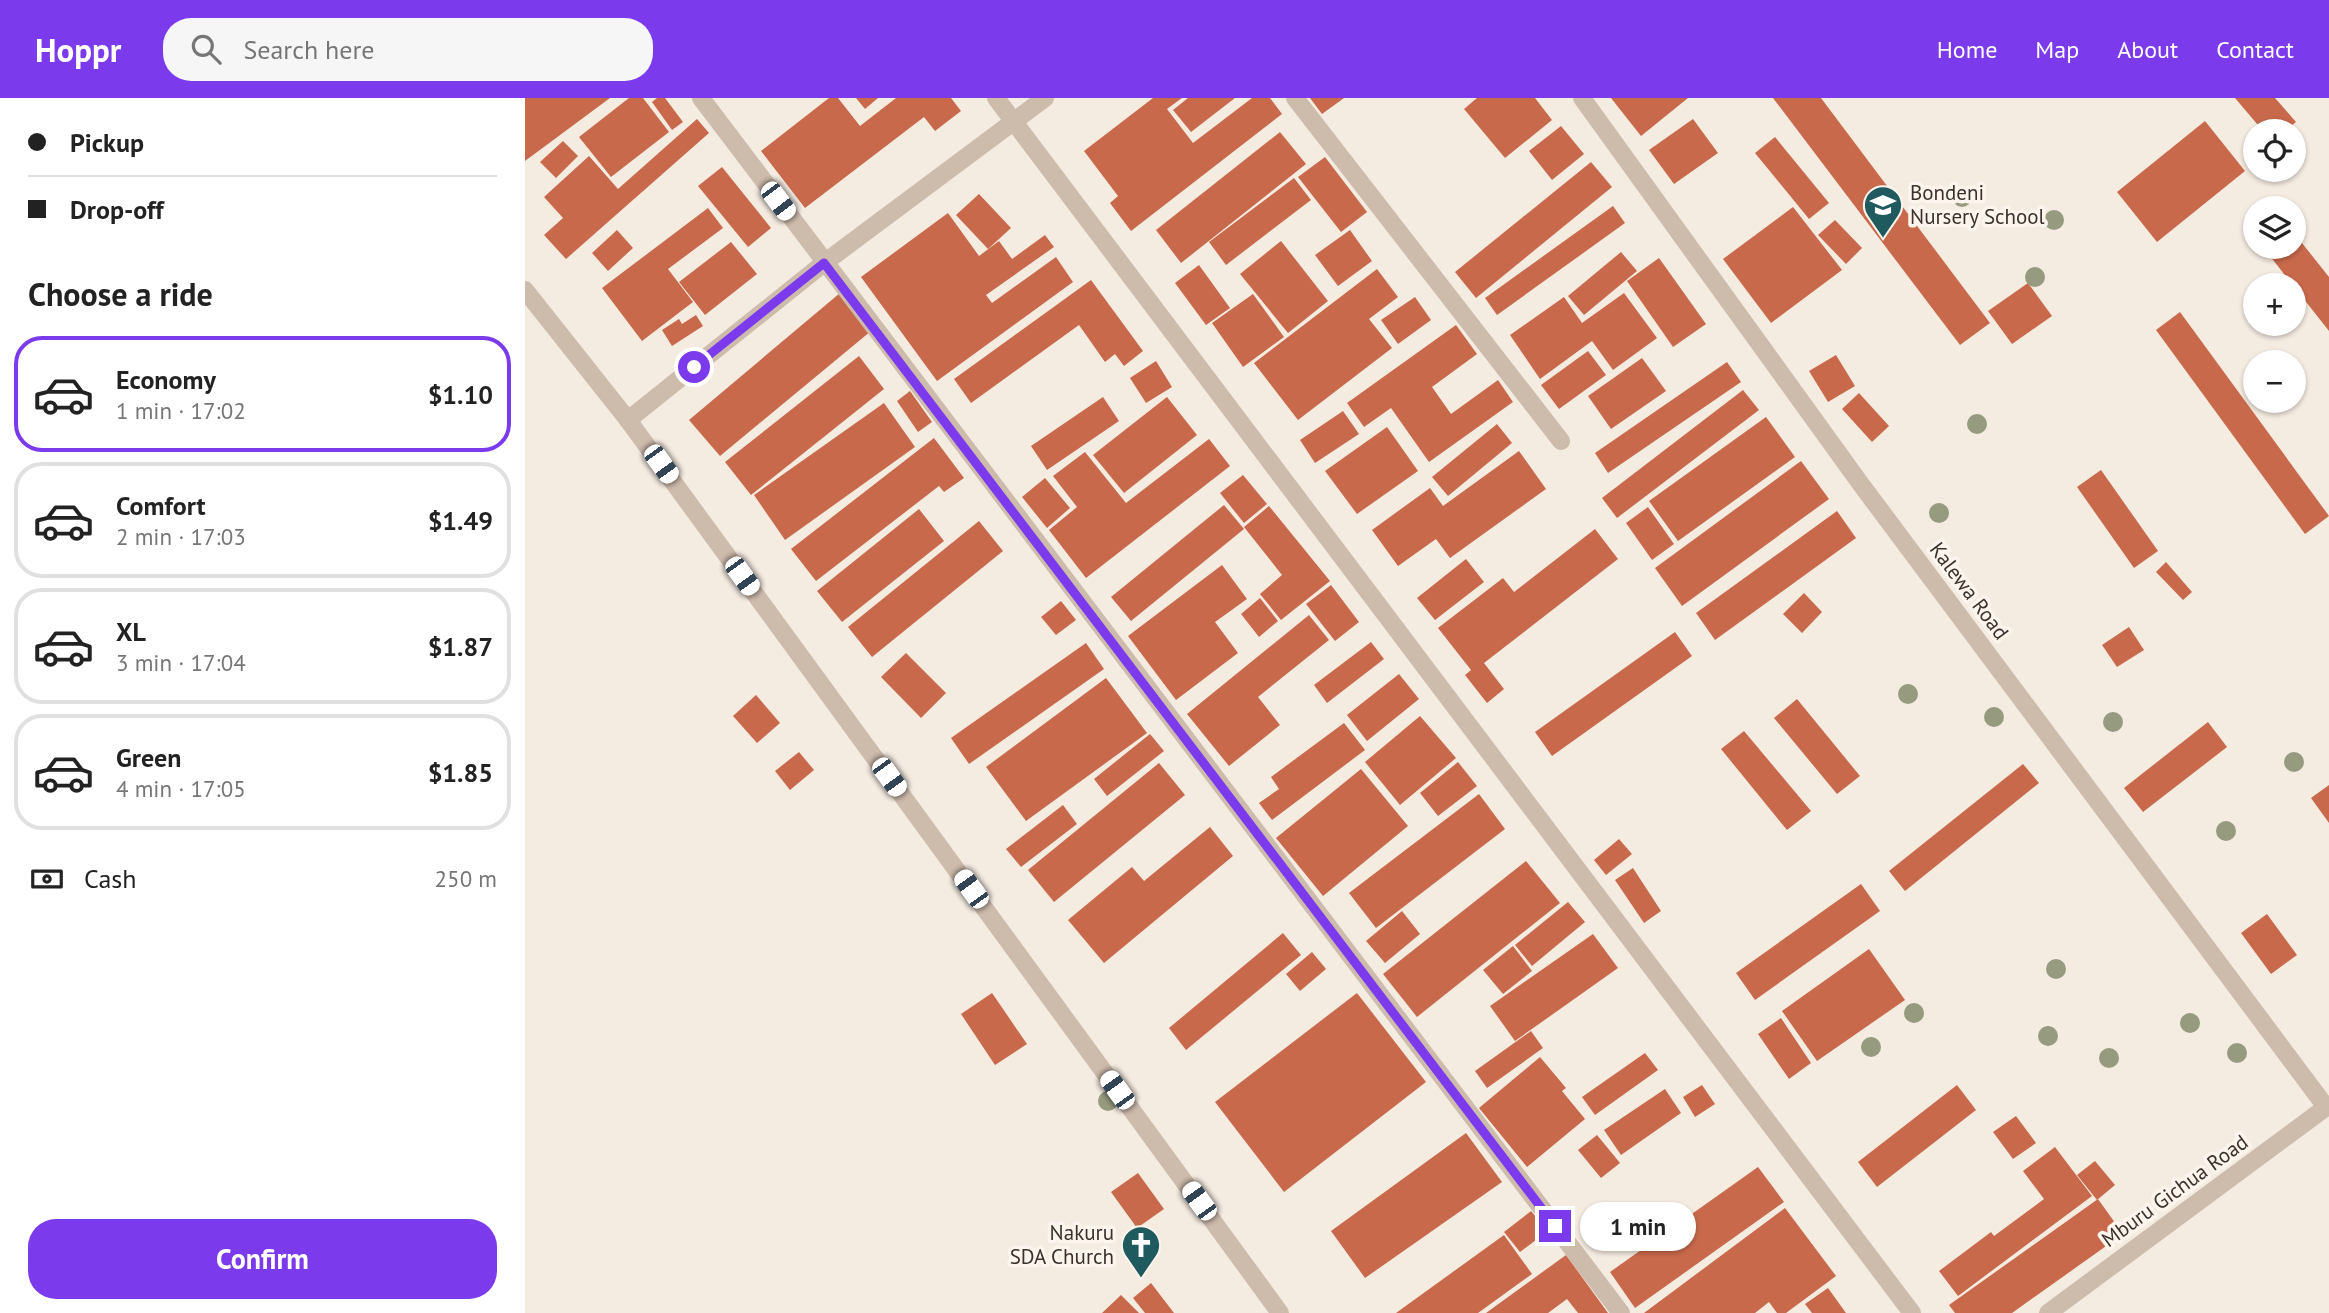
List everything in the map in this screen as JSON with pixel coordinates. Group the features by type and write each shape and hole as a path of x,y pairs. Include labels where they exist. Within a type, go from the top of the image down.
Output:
{"street":[{"path":"701,98 1621,1313"},
{"path":"996,98 1913,1313"},
{"path":"628,420 824,263 1045,98"},
{"path":"1295,98 1561,441"},
{"name":"Kalewa Road","path":"1582,98 1860,483 2328,1106"},
{"path":"525,290 628,420 1280,1313"},
{"name":"Mburu Gichua Road","path":"2048,1313 2328,1106"}],"building":[{"path":"525,98 610,98 525,161"},
{"path":"629,98 643,98 669,132 611,177 579,137"},
{"path":"657,98 665,98 683,122 672,130 652,102"},
{"path":"829,98 838,98 860,126 896,98 951,98 961,111 935,131 924,117 805,208 761,151"},
{"path":"856,98 878,98 865,109"},
{"path":"1153,98 1182,98 1167,109 1193,143 1252,98 1270,98 1282,114 1131,231 1110,203 1118,196 1084,151"},
{"path":"1188,98 1235,98 1191,132 1173,110"},
{"path":"1310,98 1344,98 1322,114"},
{"path":"1477,98 1535,98 1552,120 1505,158 1464,109"},
{"path":"1611,98 1688,98 1641,136"},
{"path":"1773,98 1821,98 1990,323 1960,345"},
{"path":"2235,98 2275,98 2293,119 2253,119"},
{"path":"697,119 709,133 566,259 544,235 563,218 544,197 589,156 618,189"},
{"path":"1693,119 1718,153 1674,184 1649,150"},
{"path":"2205,121 2243,168 2243,173 2157,242 2117,192"},
{"path":"1561,126 1584,154 1552,180 1529,151"},
{"path":"1280,132 1306,164 1181,263 1156,230"},
{"path":"1775,137 1829,203 1809,219 1755,153"},
{"path":"563,141 578,156 556,178 540,162"},
{"path":"1325,157 1367,212 1341,232 1298,177"},
{"path":"1591,162 1612,187 1476,298 1455,272"},
{"path":"722,167 771,228 748,247 698,186"},
{"path":"1294,178 1311,200 1226,265 1209,242"},
{"path":"979,194 1011,228 988,249 956,215"},
{"path":"1613,206 1625,223 1497,315 1485,298"},
{"path":"1793,207 1842,270 1771,323 1723,259"},
{"path":"708,208 723,228 668,269 693,302 642,341 602,288"},
{"path":"948,213 979,256 999,241 1012,259 1045,235 1054,247 986,295 992,303 1056,257 1073,282 937,381 861,277"},
{"path":"1835,220 1862,248 1846,264 1818,235"},
{"path":"617,230 633,248 608,271 592,253"},
{"path":"1350,230 1372,261 1338,286 1315,255"},
{"path":"1281,241 1328,301 1288,333 1240,274"},
{"path":"731,242 757,274 705,315 679,282"},
{"path":"2306,248 2329,277 2329,331 2306,302 2306,273 2283,273 2272,259 2306,259"},
{"path":"1621,252 1637,271 1584,315 1568,296"},
{"path":"1659,258 1706,324 1673,347 1627,281"},
{"path":"1199,265 1230,308 1206,325 1175,283"},
{"path":"1377,269 1398,297 1369,319 1392,348 1298,420 1254,363"},
{"path":"1091,280 1143,351 1124,366 1115,354 1105,362 1079,325 971,403 954,379"},
{"path":"2028,283 2052,316 2012,344 1988,311"},
{"path":"840,293 871,331 720,456 689,420"},
{"path":"1624,293 1657,338 1613,370 1592,341 1540,379 1510,335 1564,297 1582,323"},
{"path":"1253,294 1284,337 1243,367 1212,323"},
{"path":"1415,297 1431,320 1398,344 1381,320"},
{"path":"2180,312 2243,398 2243,413 2254,413 2329,516 2305,534 2156,330"},
{"path":"696,315 703,326 672,346 662,330 679,319 682,324"},
{"path":"1456,325 1477,354 1432,387 1451,414 1498,380 1513,402 1429,462 1391,408 1364,427 1347,403"},
{"path":"1588,351 1606,375 1559,409 1541,385"},
{"path":"1836,355 1855,386 1828,402 1809,371"},
{"path":"859,356 884,389 751,495 725,462"},
{"path":"1642,358 1666,391 1611,429 1588,396"},
{"path":"1156,361 1172,387 1146,403 1130,378"},
{"path":"1727,362 1741,382 1608,473 1595,453"},
{"path":"1743,390 1759,410 1617,518 1602,498"},
{"path":"910,391 932,422 918,432 897,401"},
{"path":"1859,393 1889,426 1872,442 1842,409"},
{"path":"1103,397 1119,421 1047,470 1031,446"},
{"path":"1167,397 1197,435 1124,493 1093,455"},
{"path":"884,403 915,447 785,540 754,495"},
{"path":"1343,411 1359,434 1315,463 1300,440"},
{"path":"1766,417 1795,457 1678,541 1649,501"},
{"path":"1497,424 1512,443 1448,496 1432,477"},
{"path":"1387,427 1418,471 1357,514 1325,471"},
{"path":"934,438 964,478 944,492 939,486 816,581 791,549"},
{"path":"1209,439 1230,466 1086,578 1049,530 1077,507 1053,476 1085,452 1126,503"},
{"path":"1519,451 1546,489 1450,558 1436,539 1398,566 1372,530 1430,488 1443,506"},
{"path":"1801,461 1829,499 1682,606 1655,568"},
{"path":"2101,470 2158,551 2134,568 2077,487"},
{"path":"1243,475 1267,504 1244,523 1220,493"},
{"path":"1045,478 1070,508 1047,528 1022,497"},
{"path":"1224,505 1244,529 1131,621 1111,597"},
{"path":"1269,506 1330,581 1281,620 1260,594 1282,575 1244,527"},
{"path":"1648,507 1674,544 1652,560 1626,523"},
{"path":"919,509 944,541 842,622 817,591"},
{"path":"1837,511 1856,538 1715,640 1696,613"},
{"path":"979,521 1003,551 872,657 848,627"},
{"path":"1595,529 1618,559 1484,663 1504,689 1487,703 1465,675 1471,670 1438,628 1503,578 1514,592"},
{"path":"1466,559 1484,582 1435,620 1417,598"},
{"path":"2166,562 2192,592 2183,600 2156,572"},
{"path":"1222,565 1247,599 1215,622 1238,653 1176,700 1128,636"},
{"path":"1331,585 1359,622 1335,641 1306,604"},
{"path":"1804,593 1822,612 1802,633 1783,614"},
{"path":"1260,598 1278,621 1259,637 1241,614"},
{"path":"1061,601 1076,620 1056,635 1041,617"},
{"path":"1309,615 1329,640 1258,697 1280,725 1229,766 1187,714"},
{"path":"2129,627 2144,650 2117,667 2102,645"},
{"path":"1675,632 1692,656 1552,756 1535,732"},
{"path":"1371,642 1384,659 1327,703 1314,685"},
{"path":"1086,643 1104,669 969,764 951,738"},
{"path":"906,653 946,693 921,718 881,677"},
{"path":"1399,674 1419,699 1367,741 1347,715"},
{"path":"1106,678 1147,733 1026,821 986,767"},
{"path":"756,695 780,723 757,743 733,716"},
{"path":"1797,699 1860,776 1837,794 1774,718"},
{"path":"1420,716 1456,758 1400,805 1365,762"},
{"path":"2208,722 2227,747 2143,812 2124,788"},
{"path":"1344,723 1365,750 1272,820 1259,803 1279,789 1271,777"},
{"path":"1744,731 1811,811 1787,830 1721,749"},
{"path":"1150,734 1164,751 1107,796 1094,779"},
{"path":"799,752 814,770 790,790 775,771"},
{"path":"1458,762 1477,786 1438,816 1420,793"},
{"path":"1159,763 1185,795 1054,902 1028,870"},
{"path":"2023,764 2039,783 1905,891 1889,871"},
{"path":"1361,769 1408,826 1323,896 1276,838"},
{"path":"2329,785 2329,823 2311,798"},
{"path":"1479,794 1505,829 1376,928 1349,893"},
{"path":"1063,805 1077,824 1021,867 1006,849"},
{"path":"1210,827 1233,856 1104,963 1068,920 1132,867 1144,881"},
{"path":"1619,839 1632,854 1606,875 1594,860"},
{"path":"1526,861 1560,903 1417,1017 1383,974"},
{"path":"1633,868 1661,911 1644,923 1615,880"},
{"path":"1861,884 1880,911 1755,1000 1736,973"},
{"path":"1568,902 1585,922 1532,966 1515,945"},
{"path":"1402,911 1420,934 1385,963 1366,941"},
{"path":"2267,914 2297,955 2271,974 2241,933"},
{"path":"1283,933 1301,955 1186,1050 1169,1028"},
{"path":"1593,934 1618,968 1515,1041 1490,1006"},
{"path":"1513,946 1532,971 1503,994 1483,970"},
{"path":"1869,949 1905,1000 1817,1061 1782,1011"},
{"path":"1312,952 1326,969 1300,991 1286,974"},
{"path":"992,993 1027,1044 995,1065 961,1014"},
{"path":"1357,993 1426,1082 1284,1192 1215,1102"},
{"path":"1781,1018 1811,1063 1789,1079 1758,1034"},
{"path":"1531,1031 1543,1048 1487,1088 1475,1071"},
{"path":"1645,1053 1658,1070 1595,1115 1582,1097"},
{"path":"1540,1057 1566,1088 1562,1091 1585,1119 1527,1167 1479,1108"},
{"path":"1702,1085 1715,1104 1695,1117 1683,1097"},
{"path":"1957,1085 1976,1110 1877,1187 1858,1162"},
{"path":"1665,1089 1681,1113 1621,1155 1604,1130"},
{"path":"2016,1116 2036,1143 2013,1159 1993,1132"},
{"path":"1466,1133 1502,1182 1365,1278 1331,1231"},
{"path":"1597,1135 1620,1163 1601,1178 1578,1150"},
{"path":"2055,1147 2092,1196 1958,1296 1939,1271 1991,1232 1994,1236 2044,1199 2023,1171"},
{"path":"2095,1161 2115,1185 2097,1200 2077,1175"},
{"path":"1758,1167 1784,1202 1635,1308 1610,1272"},
{"path":"1138,1173 1164,1209 1137,1228 1111,1192"},
{"path":"2098,1199 2123,1234 2012,1313 1955,1313 1949,1305"},
{"path":"1785,1208 1836,1276 1786,1313 1777,1313 1769,1302 1755,1313 1644,1313"},
{"path":"1531,1211 1548,1231 1520,1252 1504,1232"},
{"path":"1504,1235 1532,1274 1478,1313 1396,1313"},
{"path":"1566,1255 1608,1313 1578,1313 1567,1299 1548,1313 1486,1313"},
{"path":"1151,1283 1174,1313 1145,1313 1133,1298"},
{"path":"1828,1288 1846,1313 1812,1313 1805,1304"},
{"path":"1121,1295 1139,1313 1102,1313"}],"place":[{"name":"Bondeni Nursery School","path":"1883,239"},
{"name":"Nakuru SDA Church","path":"1141,1279"}],"route":[{"path":"694,367 824,263 1555,1226"}]}
